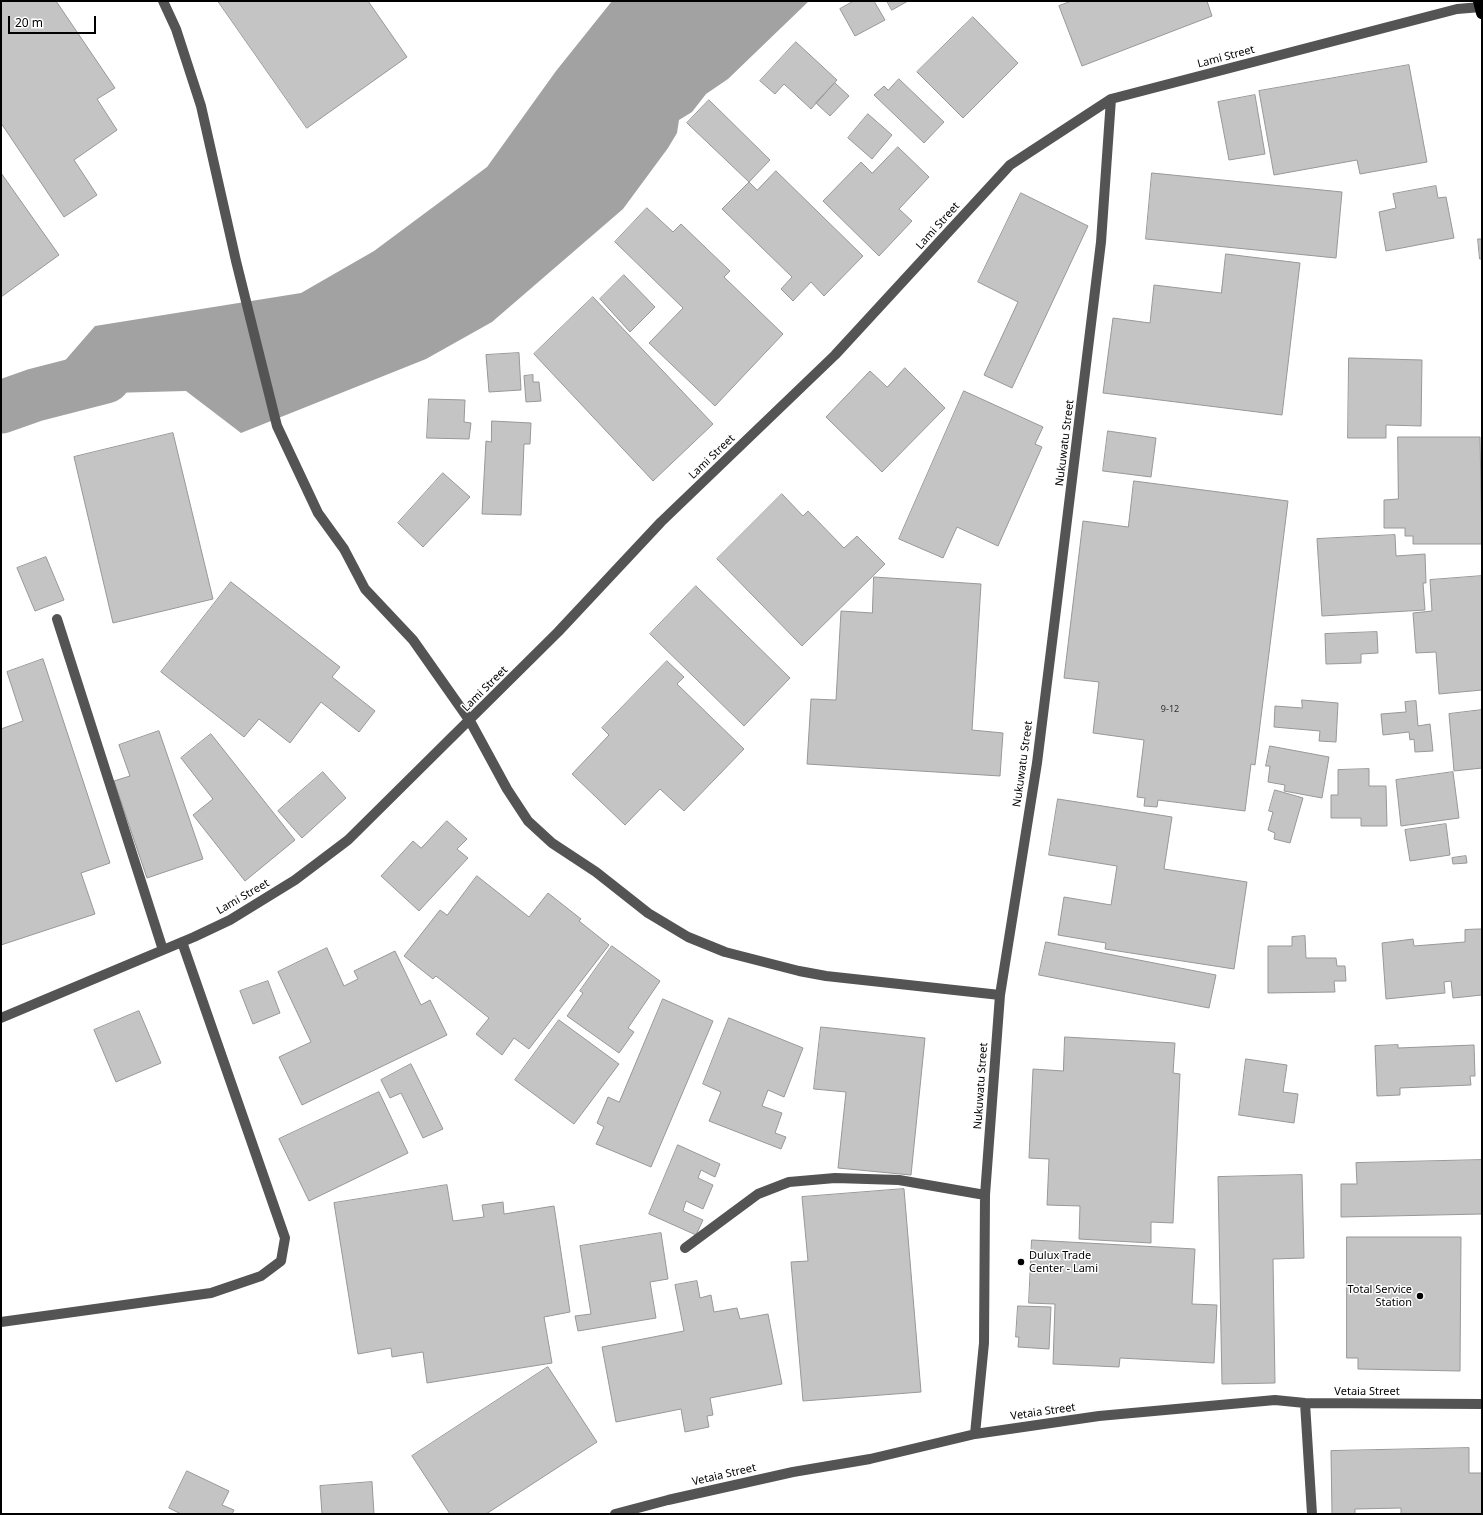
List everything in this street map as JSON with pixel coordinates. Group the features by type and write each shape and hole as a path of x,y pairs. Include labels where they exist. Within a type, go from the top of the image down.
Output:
{"street":[{"path":"163,1 176,29 201,106 236,261 277,426 318,513 344,550 365,589 413,640 470,721 507,789 528,821 552,843 596,872 648,913 688,937 725,952 799,971 826,976 1000,995"},
{"name":"Lami Street","path":"1,1018 182,942 230,920 255,907 295,880 348,840 470,721 558,632 661,522 835,356 1010,164 1111,99 1456,9 1481,7"},
{"name":"Nukuwatu Street","path":"975,1434 984,1343 985,1195 1000,995 1037,762 1058,594 1101,242 1111,99"},
{"path":"57,619 163,950"},
{"path":"1,1322 212,1293 261,1276 281,1261 285,1238 182,942"},
{"path":"685,1248 758,1194 789,1182 835,1178 898,1180 985,1195"},
{"name":"Vetaia Street","path":"615,1514 683,1496 793,1472 870,1459 975,1434 1099,1416 1275,1400 1305,1403 1482,1404"},
{"path":"1305,1403 1312,1514"}],"shaded area":[{"path":"612,1 809,1 728,79 706,94 692,112 679,120 677,133 668,148 623,209 492,322 426,359 241,433 186,391 35,395 95,326 301,293 374,251 487,167 556,71"}],"building":[{"path":"1,1 56,1 115,88 97,99 117,130 74,160 97,195 64,217 1,123"},
{"path":"218,1 368,1 407,57 307,128"},
{"path":"854,1 874,1 885,20 855,36 840,9"},
{"path":"887,1 908,1 892,10"},
{"path":"1072,1 1207,1 1212,16 1082,66 1059,6"},
{"path":"973,17 1018,63 963,118 917,72"},
{"path":"796,42 837,80 811,109 784,84 775,94 760,81"},
{"path":"1409,65 1427,162 1360,174 1357,160 1274,175 1259,91"},
{"path":"899,79 944,122 924,143 874,95 884,86 888,90"},
{"path":"835,83 849,96 830,116 816,103"},
{"path":"1255,95 1265,154 1229,160 1218,102"},
{"path":"709,100 770,160 749,182 687,123"},
{"path":"868,114 892,135 872,159 848,138"},
{"path":"898,147 929,177 899,209 912,221 879,256 823,201 861,162 872,173"},
{"path":"776,171 863,256 824,296 811,282 793,301 781,289 792,277 722,209 749,182 757,190"},
{"path":"1,173 59,255 1,297"},
{"path":"1152,173 1342,192 1336,258 1146,239"},
{"path":"1436,186 1438,198 1446,197 1454,238 1386,251 1379,212 1396,208 1393,194"},
{"path":"1021,193 1088,226 1012,388 984,375 1018,302 978,282"},
{"path":"647,208 673,232 681,224 730,271 724,277 783,334 715,406 649,343 683,308 615,242"},
{"path":"1478,239 1482,239 1482,259 1480,259"},
{"path":"1226,254 1300,263 1282,415 1103,393 1113,318 1150,323 1154,285 1221,293"},
{"path":"624,275 655,307 630,332 600,299"},
{"path":"593,297 713,424 653,481 534,354"},
{"path":"519,353 521,390 489,392 486,355"},
{"path":"1349,358 1422,360 1421,426 1386,425 1386,438 1348,438"},
{"path":"905,368 945,408 882,472 826,417 870,371 887,387"},
{"path":"533,375 533,382 539,382 541,401 526,402 524,376"},
{"path":"964,391 1043,427 1035,444 1042,447 998,546 957,527 943,558 899,539"},
{"path":"429,399 465,400 464,422 471,423 469,439 427,438"},
{"path":"492,421 531,423 530,444 524,444 521,515 482,514 486,441 491,442"},
{"path":"1108,431 1156,438 1151,477 1103,471"},
{"path":"173,433 213,599 113,623 74,457"},
{"path":"1398,437 1480,437 1482,544 1413,544 1413,536 1405,536 1405,528 1384,528 1384,500 1398,499"},
{"path":"443,473 470,497 423,547 398,523"},
{"path":"1134,481 1288,501 1255,765 1251,764 1245,811 1158,800 1157,807 1144,806 1145,798 1137,797 1144,740 1093,733 1099,682 1064,678 1083,521 1128,527"},
{"path":"782,494 803,516 808,511 844,548 857,536 885,564 802,646 717,559"},
{"path":"1395,535 1396,556 1425,554 1426,583 1423,583 1425,610 1322,616 1317,539"},
{"path":"46,557 64,600 35,611 17,568"},
{"path":"1482,576 1482,690 1439,694 1436,652 1416,653 1413,613 1432,611 1430,580"},
{"path":"874,577 981,584 972,730 1003,733 1000,776 807,764 811,699 836,700 841,611 872,613"},
{"path":"231,582 340,667 332,677 375,711 359,732 321,702 290,743 259,719 244,737 161,672"},
{"path":"696,586 790,678 744,726 650,634"},
{"path":"1377,632 1378,653 1361,654 1361,663 1326,664 1325,634"},
{"path":"43,659 110,863 81,873 95,914 1,945 1,729 23,721 7,672"},
{"path":"667,661 684,677 677,684 744,749 684,811 660,789 625,825 572,774 609,735 602,728"},
{"path":"1302,700 1338,703 1336,742 1319,741 1320,731 1274,727 1275,706 1302,708"},
{"path":"1416,701 1418,726 1430,724 1433,751 1415,752 1414,739 1410,740 1409,732 1383,735 1381,714 1406,712 1405,702"},
{"path":"1482,710 1482,768 1454,771 1449,714"},
{"path":"159,731 203,859 147,878 114,781 130,776 119,745"},
{"path":"211,734 295,840 245,881 193,815 213,799 181,758"},
{"path":"1270,746 1329,757 1322,798 1284,791 1285,785 1268,782 1270,766 1266,766"},
{"path":"1369,769 1369,786 1386,786 1387,826 1361,826 1361,818 1331,818 1331,795 1338,795 1338,770"},
{"path":"323,772 346,798 302,838 278,811"},
{"path":"1453,772 1459,818 1401,826 1396,780"},
{"path":"1275,790 1303,798 1290,843 1274,839 1275,833 1268,830 1273,812 1269,811"},
{"path":"1058,799 1172,817 1164,869 1247,882 1234,969 1105,949 1106,943 1058,935 1064,897 1111,905 1117,866 1049,855"},
{"path":"447,821 467,839 457,849 468,858 419,911 381,876 413,841 421,848"},
{"path":"1446,824 1450,855 1410,861 1405,830"},
{"path":"1466,856 1467,863 1453,864 1452,858"},
{"path":"477,876 529,917 548,893 581,919 579,921 609,945 529,1049 514,1038 502,1055 476,1034 489,1018 436,976 433,979 404,956 440,910 447,915"},
{"path":"1482,929 1482,995 1453,998 1451,981 1444,982 1445,993 1386,999 1382,943 1413,939 1414,946 1465,942 1465,930"},
{"path":"1305,936 1306,958 1336,958 1337,966 1345,966 1346,981 1334,981 1335,992 1268,993 1268,946 1292,946 1292,937"},
{"path":"1046,942 1216,975 1209,1008 1039,975"},
{"path":"612,946 660,981 628,1028 634,1032 619,1053 567,1016 583,993 580,991"},
{"path":"327,948 344,986 358,979 354,971 395,951 421,1005 430,1000 447,1035 302,1105 279,1057 311,1042 278,972"},
{"path":"268,981 280,1013 253,1024 240,991"},
{"path":"663,999 713,1021 651,1167 596,1144 604,1127 597,1123 608,1097 619,1102"},
{"path":"139,1011 161,1063 116,1082 94,1030"},
{"path":"729,1018 803,1048 784,1097 768,1090 762,1106 782,1113 775,1133 786,1137 781,1149 709,1121 721,1092 703,1084"},
{"path":"559,1020 619,1064 574,1124 515,1080"},
{"path":"821,1027 925,1038 911,1175 838,1168 846,1092 814,1089"},
{"path":"1065,1037 1175,1043 1173,1073 1180,1074 1173,1223 1151,1222 1151,1243 1079,1239 1080,1206 1047,1205 1049,1159 1029,1158 1033,1069 1063,1071"},
{"path":"1398,1045 1398,1048 1474,1045 1475,1076 1470,1076 1471,1085 1400,1088 1400,1095 1377,1096 1375,1046"},
{"path":"1246,1059 1287,1065 1283,1092 1298,1094 1294,1123 1239,1115"},
{"path":"411,1064 443,1129 423,1138 401,1093 390,1098 381,1080"},
{"path":"379,1092 408,1153 309,1201 279,1139"},
{"path":"678,1145 720,1164 715,1177 701,1170 698,1178 713,1185 703,1209 686,1201 683,1211 703,1220 696,1235 649,1214"},
{"path":"1482,1160 1482,1214 1341,1217 1341,1184 1357,1184 1356,1163"},
{"path":"1302,1175 1304,1258 1273,1259 1275,1383 1222,1384 1218,1177"},
{"path":"447,1185 453,1221 484,1217 482,1205 503,1202 504,1214 554,1206 570,1312 544,1317 552,1363 427,1383 423,1352 392,1357 391,1348 358,1354 334,1203"},
{"path":"904,1189 921,1392 803,1401 791,1262 808,1261 802,1197"},
{"path":"661,1233 668,1279 650,1282 656,1318 578,1331 575,1316 591,1314 580,1246"},
{"path":"1347,1237 1461,1237 1460,1371 1358,1369 1358,1358 1347,1358"},
{"path":"1032,1240 1195,1249 1192,1304 1217,1305 1214,1363 1120,1358 1119,1367 1053,1364 1055,1304 1029,1303"},
{"path":"697,1281 700,1298 711,1295 714,1312 737,1308 740,1319 768,1314 782,1384 710,1398 713,1415 707,1416 709,1427 685,1432 681,1409 616,1422 602,1347 684,1331 675,1285"},
{"path":"1018,1306 1051,1307 1049,1349 1018,1347 1019,1337 1016,1337"},
{"path":"548,1367 597,1442 486,1514 450,1514 412,1456"},
{"path":"1469,1448 1469,1473 1482,1473 1482,1514 1401,1514 1401,1508 1355,1509 1355,1514 1332,1514 1331,1451"},
{"path":"187,1471 229,1491 222,1505 234,1510 232,1514 181,1514 169,1508"},
{"path":"372,1482 374,1514 322,1514 320,1486"}],"waterway":[{"path":"1,407 35,395 105,377"}],"place":[{"name":"Dulux Trade Center - Lami","path":"1021,1262"},
{"name":"Total Service Station","path":"1420,1296"}]}
